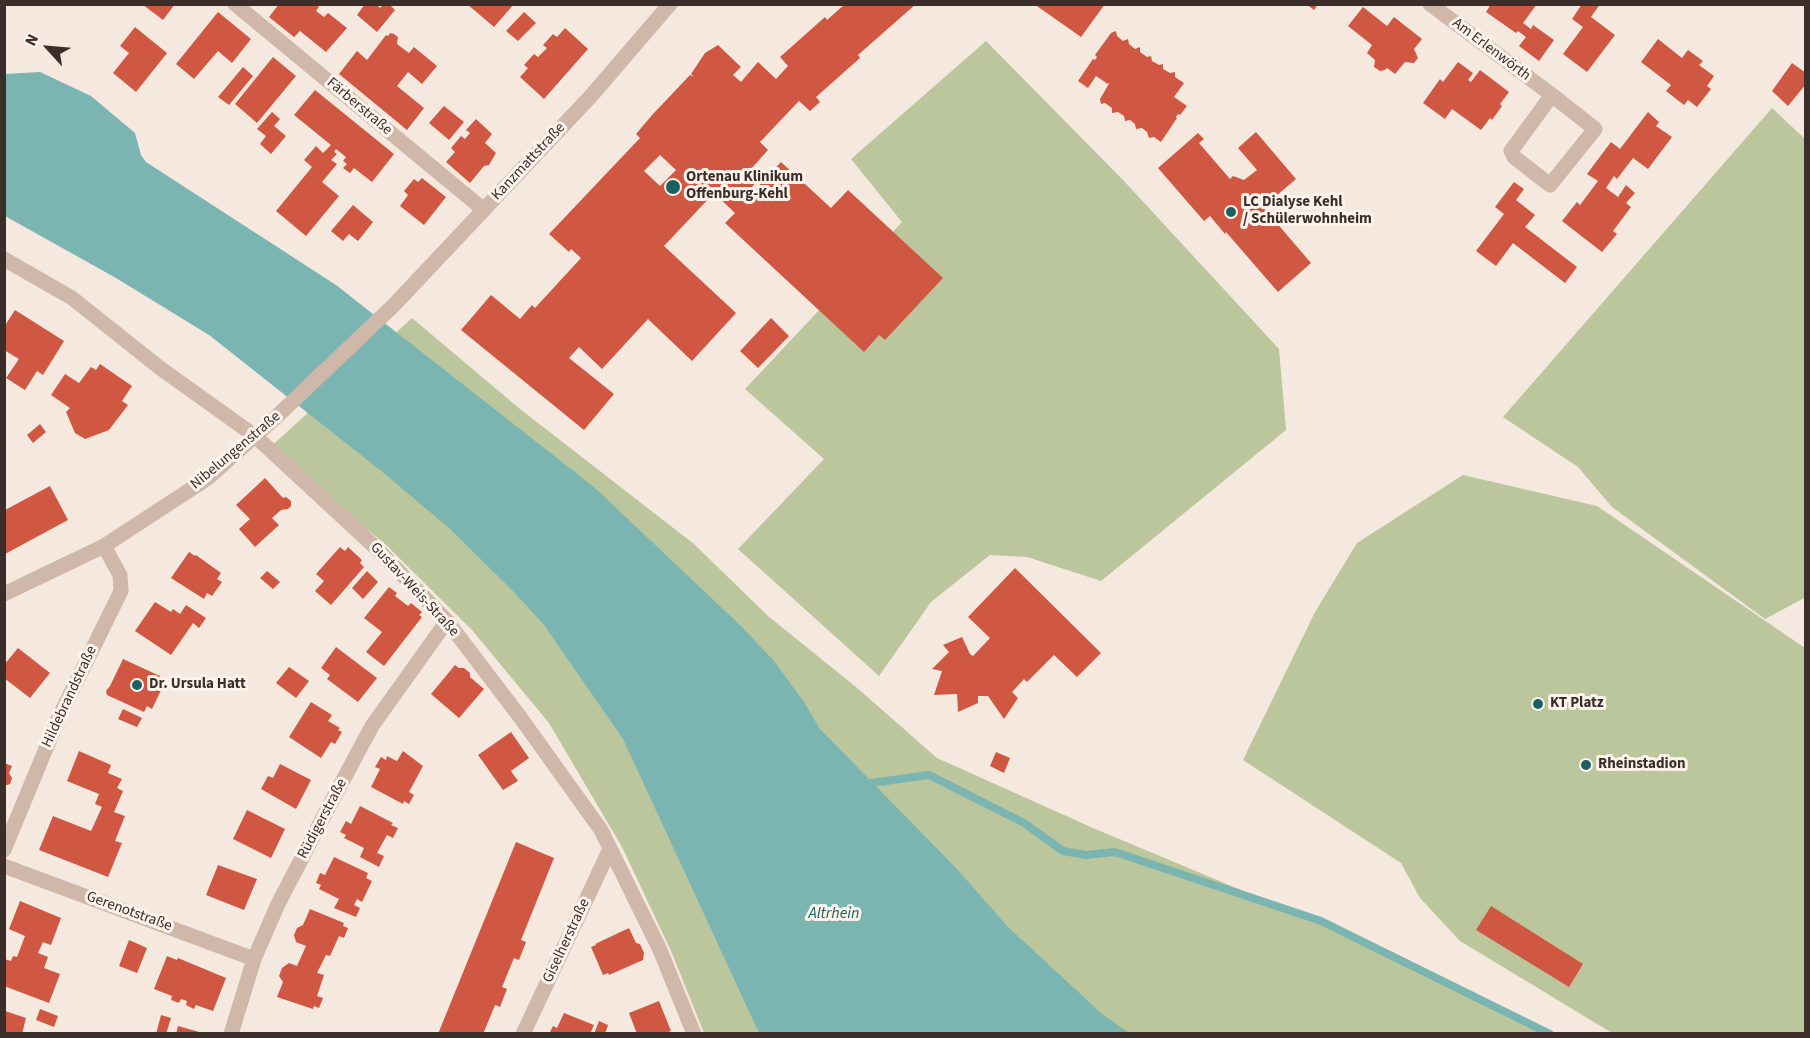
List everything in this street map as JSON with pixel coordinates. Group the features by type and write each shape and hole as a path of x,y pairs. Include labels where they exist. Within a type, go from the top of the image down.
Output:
{"street":[{"name":"Färberstraße","path":"235,4 483,210"},
{"name":"Kanzmattstraße","path":"384,315 591,96 670,4"},
{"name":"Am Erlenwörth","path":"1430,4 1552,95 1595,129 1550,185 1514,157 1511,151 1552,95"},
{"name":"Gustav-Weis-Straße","path":"4,259 72,298 160,368 255,436 376,548 447,621 601,830 660,950 693,1034"},
{"name":"Nibelungenstraße","path":"4,594 104,546 208,478 384,315"},
{"name":"Hildebrandstraße","path":"4,850 58,717 121,591 120,575 104,546"},
{"name":"Rüdigerstraße","path":"231,1034 254,959 278,904 372,726 447,621"},
{"name":"Giselherstraße","path":"523,1034 610,849"},
{"name":"Gerenotstraße","path":"4,866 254,959"}],"green space":[{"path":"986,41 1124,181 1279,349 1286,430 1101,581 1027,557 990,555 931,602 879,676 738,549 824,459 745,389 902,222 851,159"},
{"path":"1772,108 1805,139 1806,597 1765,619 1612,507 1578,467 1503,417"},
{"path":"412,318 520,409 694,544 768,616 856,687 937,758 1093,828 1315,921 1545,1033 704,1033 671,951 622,847 549,723 472,630 383,542 266,451"},
{"name":"KT Platz","path":"1463,475 1597,506 1805,648 1805,1033 1612,1033 1460,941 1420,898 1401,863 1243,760 1315,612 1357,543"}],"water":[{"name":"Altrhein","path":"40,72 91,96 135,133 141,155 146,162 336,285 594,487 742,627 774,661 804,702 820,729 957,869 1007,926 1101,1013 1129,1033 759,1033 623,739 544,625 514,592 449,528 385,474 209,335 116,278 5,216 4,74"}],"building":[{"path":"142,4 175,4 163,20"},
{"path":"279,4 315,4 319,7 316,11 324,17 328,13 347,28 326,52 300,31 294,37 269,17"},
{"path":"365,4 376,4 380,8 384,4 389,4 395,10 377,32 357,15"},
{"path":"467,4 514,4 494,27"},
{"name":"Ortenau Klinikum Offenburg-Kehl","path":"845,4 916,4 858,55 860,58 816,97 820,102 810,111 799,101 760,142 768,150 751,169 760,178 751,188 754,191 781,162 831,208 848,190 943,278 885,340 879,335 864,352 725,223 735,213 714,193 664,246 736,313 692,361 648,319 602,369 579,347 569,358 614,394 584,430 461,330 491,295 520,319 532,305 535,308 581,258 571,249 569,252 549,234 640,138 636,134 653,114 690,75 694,77 691,74 705,53 718,45 741,67 733,75 741,82 758,62 776,79 788,66 780,57 825,17 827,20","holes":["660,155 676,170 660,186 644,171"]},
{"path":"1034,4 1105,4 1081,37"},
{"path":"1306,4 1318,4 1314,10"},
{"path":"1491,4 1537,4 1523,23 1531,29 1533,25 1554,40 1539,61 1519,46 1526,37 1518,31 1516,33 1486,12"},
{"path":"1582,4 1600,4 1591,17 1615,35 1587,72 1563,54 1583,27 1572,19"},
{"path":"1363,7 1387,26 1394,17 1422,39 1414,49 1418,58 1414,63 1405,62 1395,74 1387,68 1380,71 1374,67 1375,60 1367,53 1372,45 1348,26"},
{"path":"218,12 251,39 232,63 218,51 194,79 176,64"},
{"path":"524,12 536,23 518,41 506,31"},
{"path":"135,27 167,53 136,92 113,73 129,53 120,46"},
{"path":"565,28 588,49 544,99 520,77 528,68 524,65 534,54 538,57 547,48 543,45 553,34 557,37"},
{"path":"1116,31 1117,36 1123,41 1128,39 1129,44 1135,49 1140,47 1140,52 1147,57 1151,56 1152,61 1159,65 1163,64 1163,69 1170,73 1175,72 1175,77 1184,83 1174,97 1187,106 1180,115 1178,114 1161,142 1154,137 1149,138 1147,132 1142,128 1136,129 1135,124 1130,120 1125,121 1124,116 1118,112 1112,113 1112,108 1105,103 1101,104 1100,99 1110,82 1108,84 1096,76 1088,88 1078,81 1093,59 1095,60 1097,57 1095,55 1111,33"},
{"path":"390,33 398,37 397,44 409,53 414,47 437,66 422,84 408,72 397,86 424,108 407,130 339,74 357,51 367,60"},
{"path":"1658,39 1682,58 1688,50 1703,61 1699,65 1714,76 1707,86 1711,89 1697,107 1688,100 1684,105 1666,91 1671,85 1641,62"},
{"path":"273,57 296,76 257,123 235,104"},
{"path":"1458,62 1473,73 1468,80 1471,82 1480,70 1509,92 1492,120 1490,118 1481,130 1452,109 1445,119 1423,103 1440,79 1443,82"},
{"path":"1792,63 1806,73 1806,84 1788,106 1772,91"},
{"path":"243,67 253,76 229,105 218,97"},
{"path":"315,90 394,154 372,182 354,168 350,173 343,168 347,164 343,161 346,157 336,149 334,152 337,154 331,160 337,164 322,182 339,196 306,236 276,211 312,167 304,160 316,146 323,153 331,145 294,115"},
{"path":"444,106 464,122 449,140 429,123"},
{"path":"272,112 280,119 274,126 286,136 271,154 260,144 266,136 257,129"},
{"path":"1648,112 1659,122 1656,126 1672,137 1648,169 1633,158 1617,179 1614,176 1606,188 1618,197 1626,185 1635,193 1626,203 1631,207 1613,231 1617,234 1602,252 1562,221 1577,202 1580,205 1598,181 1587,174 1611,142 1620,149"},
{"path":"476,119 492,134 485,143 496,153 489,165 484,166 470,183 446,162 455,152 451,148 461,136 465,139 470,133 466,130"},
{"name":"LC Dialyse Kehl / Schülerwohnheim","path":"1256,132 1296,179 1263,207 1311,263 1278,292 1226,232 1225,234 1210,216 1204,221 1158,168 1198,133 1204,139 1199,143 1230,179 1233,176 1244,180 1257,170 1238,148"},
{"path":"422,178 446,197 424,225 400,206 408,195 404,191 414,179 418,182"},
{"path":"1514,182 1524,189 1516,200 1535,215 1525,227 1577,267 1565,283 1513,243 1496,266 1476,251 1504,214 1495,207"},
{"path":"353,205 373,222 358,241 349,234 343,241 331,231"},
{"path":"15,310 64,341 43,375 37,371 25,390 6,378 19,359 4,350 4,327"},
{"path":"771,318 789,336 758,368 740,351"},
{"path":"100,364 132,386 122,401 128,405 109,430 85,439 75,433 66,412 70,408 51,395 65,374 79,383 91,367 96,370"},
{"path":"40,424 46,432 33,443 27,435"},
{"path":"265,478 283,498 286,497 291,501 291,506 281,510 272,518 279,525 255,547 239,529 250,519 236,505"},
{"path":"50,486 68,520 5,554 5,510"},
{"path":"340,547 345,551 348,547 362,560 360,563 364,567 331,605 315,591 324,581 316,574"},
{"path":"189,552 221,573 217,579 222,582 212,596 207,593 204,599 171,578"},
{"path":"1015,568 1101,653 1077,677 1054,655 1027,682 1024,679 1012,692 1018,698 1004,719 988,696 978,696 978,703 958,712 957,694 934,695 942,671 932,669 949,652 943,645 962,637 973,656 990,638 968,617"},
{"path":"267,571 280,582 273,589 260,578"},
{"path":"367,571 378,582 363,599 352,588"},
{"path":"389,587 397,593 395,596 408,606 411,603 422,612 419,615 422,617 384,666 366,652 382,632 364,618"},
{"path":"155,602 171,612 173,609 180,614 186,605 206,618 199,628 193,623 171,655 135,631"},
{"path":"336,647 377,678 358,702 327,679 330,675 321,668"},
{"path":"18,648 50,673 30,698 4,678 4,665"},
{"name":"Dr. Ursula Hatt","path":"123,659 160,676 158,681 164,684 152,709 147,706 144,712 107,695 106,691"},
{"path":"455,665 464,668 470,673 470,677 484,689 459,718 431,694"},
{"path":"289,667 309,681 296,698 276,683"},
{"path":"311,702 332,715 328,721 340,728 338,730 342,732 335,744 331,742 321,758 289,737"},
{"path":"123,709 142,718 137,727 118,719"},
{"path":"511,732 529,758 511,771 518,781 503,790 478,755"},
{"path":"79,751 111,765 108,773 122,779 117,788 123,791 114,812 125,816 115,841 122,843 108,877 39,850 53,816 91,831 102,807 95,804 99,794 67,781"},
{"path":"403,751 423,766 409,792 414,795 409,804 404,801 403,804 371,787 380,769 375,767 381,757 386,760 387,756 397,761"},
{"path":"996,752 1010,758 1004,773 990,766"},
{"path":"4,763 12,766 9,773 12,778 10,784 4,786"},
{"path":"280,764 311,780 296,809 261,789 268,776 273,778"},
{"path":"360,806 393,823 391,825 398,828 393,838 387,835 377,853 384,856 379,867 360,857 364,848 344,838 346,835 340,832 346,821 351,824"},
{"path":"247,810 285,829 271,858 233,839"},
{"path":"516,842 554,858 521,940 526,942 519,960 514,958 502,987 507,989 500,1007 495,1005 483,1034 438,1034"},
{"path":"334,857 368,873 366,878 372,881 362,902 357,899 354,905 360,908 356,917 334,908 339,899 319,889 321,885 316,883 320,873 325,875"},
{"path":"218,865 257,879 244,910 206,895"},
{"path":"20,901 61,918 51,945 43,942 38,953 48,957 44,968 60,974 49,1003 4,986 4,959 11,961 13,956 17,957 25,936 9,929"},
{"path":"1491,906 1583,964 1569,987 1476,930"},
{"path":"310,909 344,923 343,926 348,928 344,938 339,936 330,956 326,955 317,973 324,975 317,996 323,998 319,1008 314,1006 313,1009 277,997 283,982 279,976 282,968 289,963 297,966 306,946 296,942 294,935 297,928 303,925"},
{"path":"629,928 644,953 643,960 609,975 608,973 603,975 591,947"},
{"path":"129,940 147,948 137,973 119,966"},
{"path":"167,956 177,960 178,958 226,978 213,1011 196,1005 194,1009 186,1005 187,1001 181,999 179,1003 171,1000 172,996 154,989"},
{"path":"659,1001 671,1031 664,1034 637,1034 629,1013"},
{"path":"40,1009 58,1016 54,1027 36,1020"},
{"path":"5,1011 26,1018 22,1034 5,1034"},
{"path":"564,1013 594,1025 590,1034 549,1034 553,1026 557,1028"},
{"path":"161,1015 171,1018 166,1034 156,1034"},
{"path":"599,1021 608,1025 605,1034 594,1034"},
{"path":"178,1026 203,1033 203,1034 176,1034"}],"waterway":[{"path":"871,783 929,775 1024,823 1063,851 1086,855 1115,852 1321,921 1550,1034"}],"place":[{"name":"Ortenau Klinikum Offenburg-Kehl","path":"673,187"},
{"name":"LC Dialyse Kehl / Schülerwohnheim","path":"1231,212"},
{"name":"Dr. Ursula Hatt","path":"137,685"},
{"name":"KT Platz","path":"1538,704"},
{"name":"Rheinstadion","path":"1586,765"}]}
